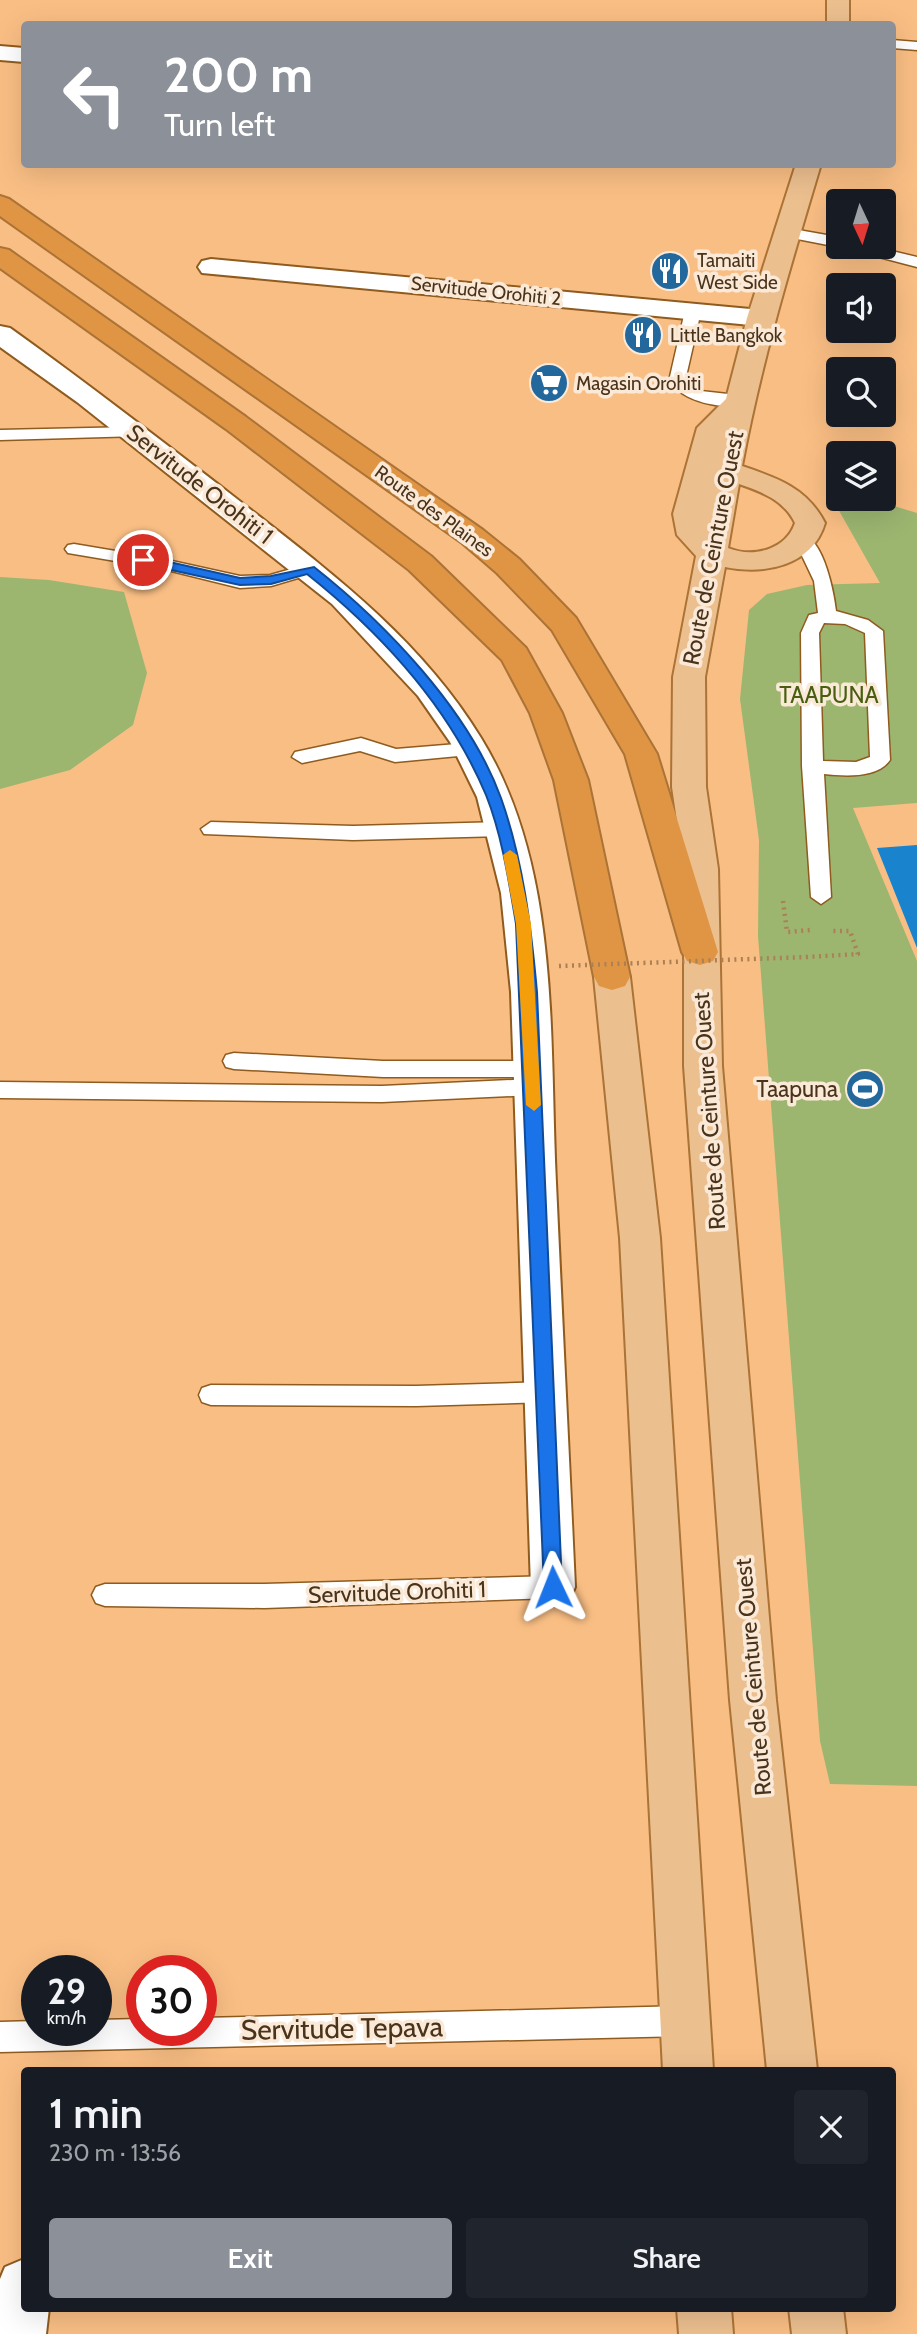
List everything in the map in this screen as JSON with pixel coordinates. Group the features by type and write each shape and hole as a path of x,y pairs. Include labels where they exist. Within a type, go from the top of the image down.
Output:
{"highway":[{"name":"Route des Plaines","path":"0,204 472,536 508,566 565,625 641,754 700,952"},
{"path":"0,256 236,423 432,573 515,655 546,713 571,780 612,977"},
{"path":"0,278 224,439 432,573"}],"main road":[{"path":"838,0 838,21"},
{"name":"Route de Ceinture Ouest","path":"792,2067 753,1700 703,1066 701,869 689,788 689,677 714,554 740,400 761,318 808,168"},
{"path":"729,471 784,492 798,501 810,523 804,541 786,553 767,559 740,559 714,554 692,535 688,513 711,428 740,400"},
{"path":"612,977 640,1238 688,2067"},
{"path":"705,2312 706,2334"},
{"path":"816,2312 819,2334"}],"street":[{"path":"0,53 21,55"},
{"name":"Servitude Orohiti 2","path":"211,267 761,318"},
{"name":"Servitude Orohiti 1","path":"0,334 134,432 343,597 408,662 434,694 469,749 493,797 503,829 524,924 547,1392 553,1587"},
{"path":"19,2334 21,2312"}],"lane":[{"path":"896,44 917,46"},
{"path":"787,233 826,241"},
{"path":"896,257 917,262"},
{"path":"693,312 677,381 681,389 692,394 740,400"},
{"path":"0,435 134,432"},
{"path":"804,541 823,581 827,615"},
{"path":"74,549 163,564 240,582 271,580 309,569"},
{"path":"812,766 854,769 871,766 880,760 874,631 866,624 827,615 816,620 810,632 812,766 821,897"},
{"path":"302,757 361,744 395,756 469,749"},
{"path":"211,829 353,833 503,829"},
{"path":"233,1061 532,1078"},
{"path":"0,1090 383,1094 532,1078"},
{"path":"211,1395 416,1396 547,1392"},
{"name":"Servitude Orohiti 1","path":"105,1595 264,1596 553,1587"},
{"name":"Servitude Tepava","path":"0,2037 685,2021"}],"path":[{"path":"782,897 787,932 808,930"},
{"path":"559,966 858,954 850,931"}],"green space":[{"name":"TAAPUNA","path":"896,507 917,513 917,803 853,808 917,961 917,1786 830,1784 820,1741 758,936 759,840 740,699 749,610 767,594 807,585 880,583 839,511 896,511"},
{"path":"0,577 49,580 124,592 147,673 133,725 70,770 0,789"}],"water":[{"path":"917,845 917,948 877,848"}],"slow traffic":[{"path":"510,855 524,924 534,1105"}],"place":[{"name":"Tamaiti West Side","path":"670,271"},
{"name":"Little Bangkok","path":"643,335"},
{"name":"Magasin Orohiti","path":"549,383"},
{"name":"Taapuna","path":"865,1089"}],"route":[{"path":"143,560 240,582 271,580 309,569 380,632 434,694 474,756 493,797 514,868 524,924 540,1223 553,1587"}]}
